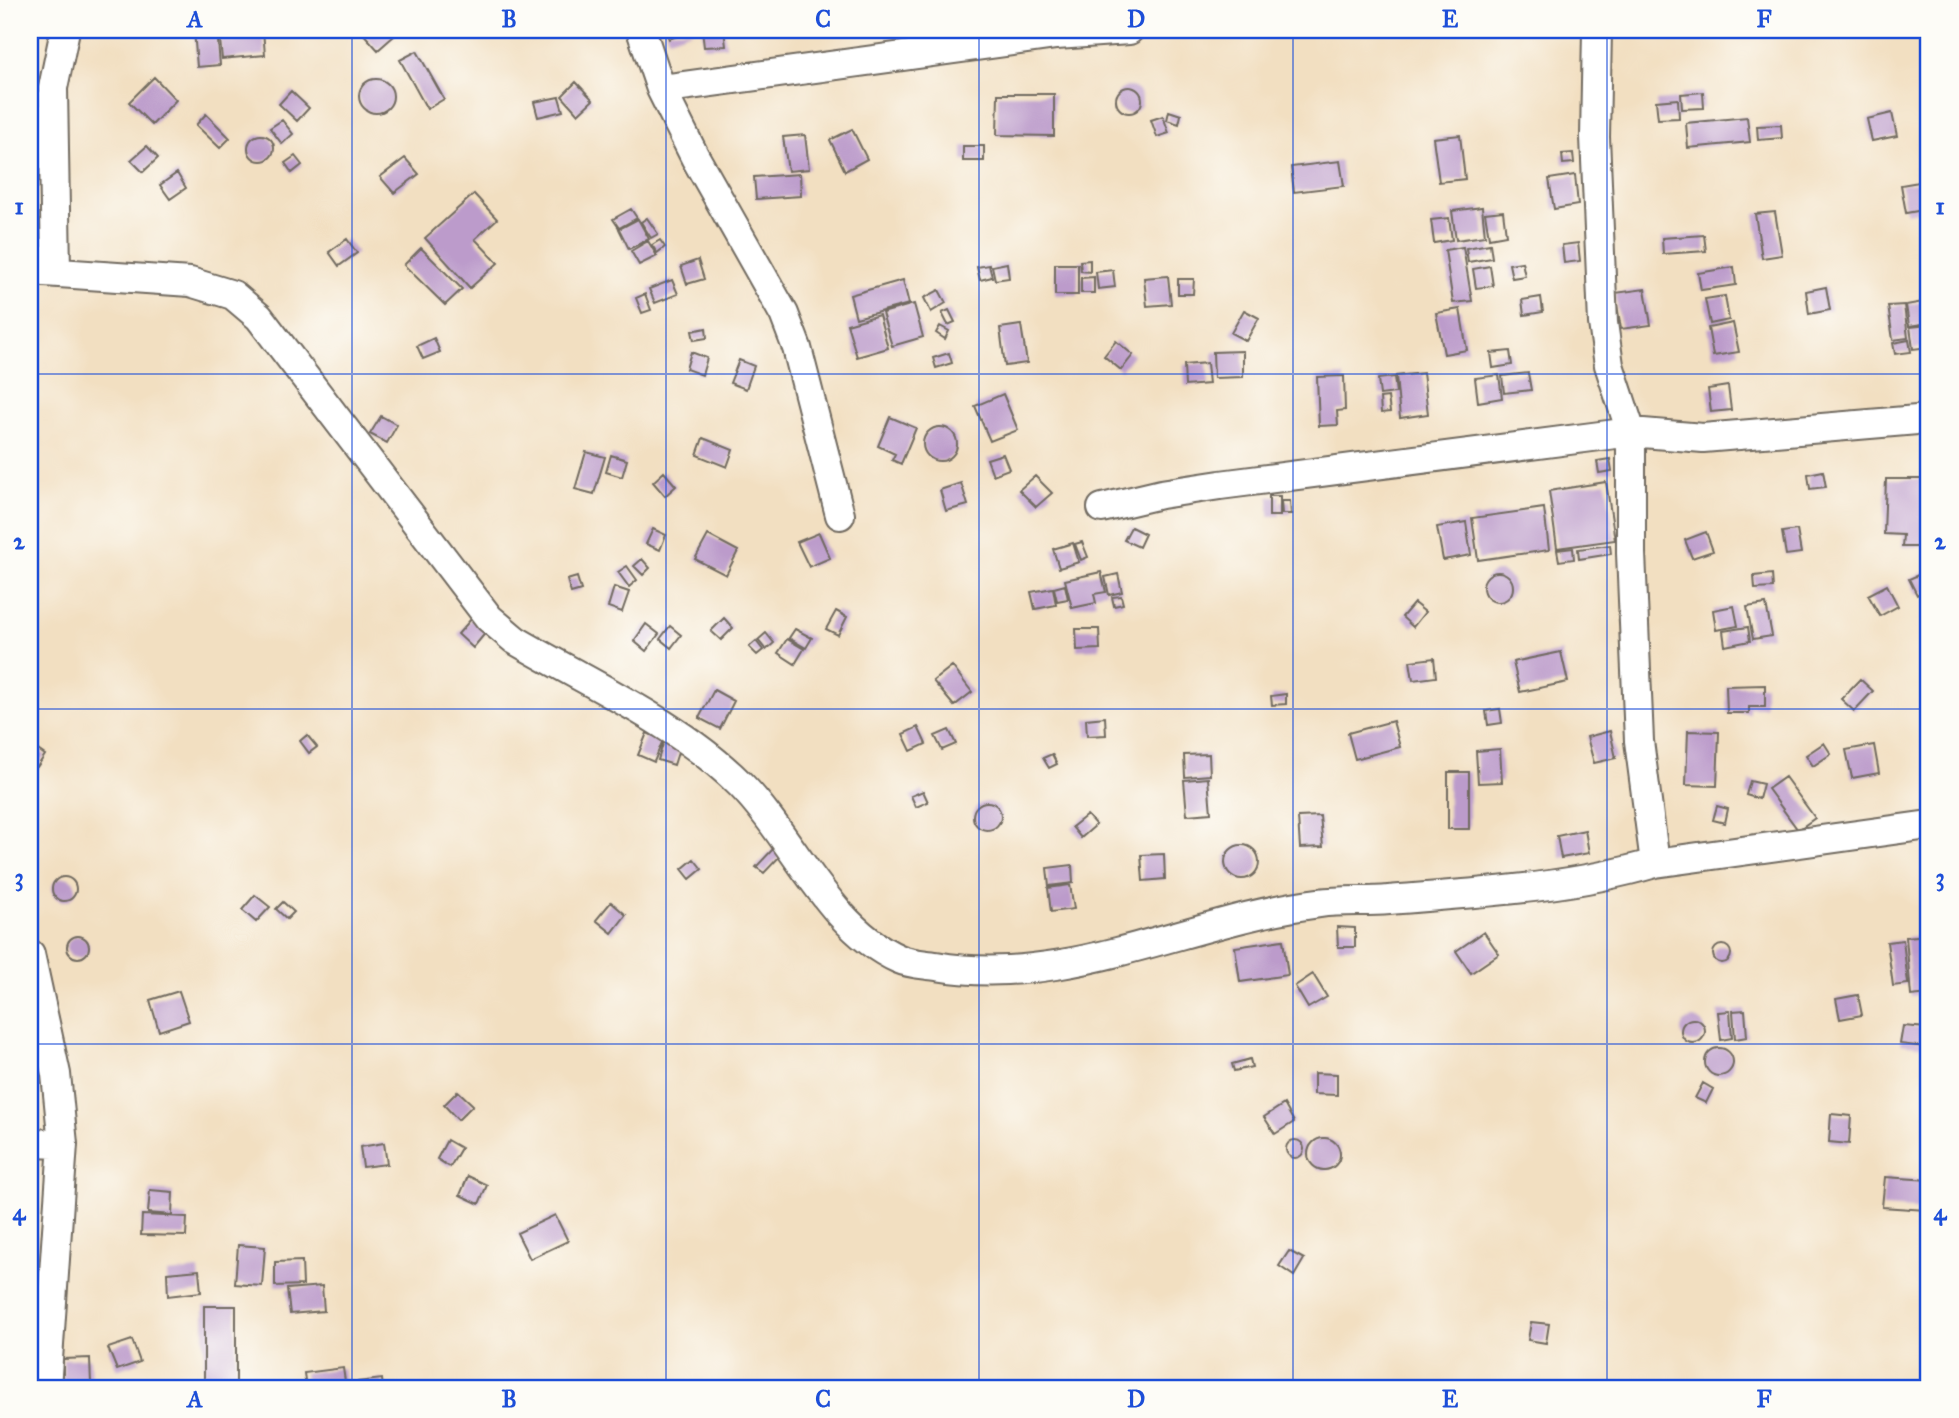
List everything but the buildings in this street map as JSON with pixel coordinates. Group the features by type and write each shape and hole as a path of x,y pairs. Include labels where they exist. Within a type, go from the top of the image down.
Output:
{"street":[{"path":"65,30 53,88 43,271 190,282 233,296 250,310 401,500 489,618 515,640 697,746 743,788 813,876 829,902 868,941 901,960 973,973 1059,966 1238,917 1320,903 1388,900 1552,883 1631,870 1656,863 1929,825"},
{"path":"641,30 662,89 695,157 784,314 797,348 840,515"},
{"path":"662,89 1056,35 1129,30"},
{"path":"1597,30 1595,138 1603,323 1609,365 1631,432 1631,553 1639,741 1656,863"},
{"path":"1102,508 1161,494 1220,485 1631,432 1703,438 1929,419"},
{"path":"30,954 56,1073 62,1144 46,1388"},
{"path":"30,1143 62,1144"}]}
